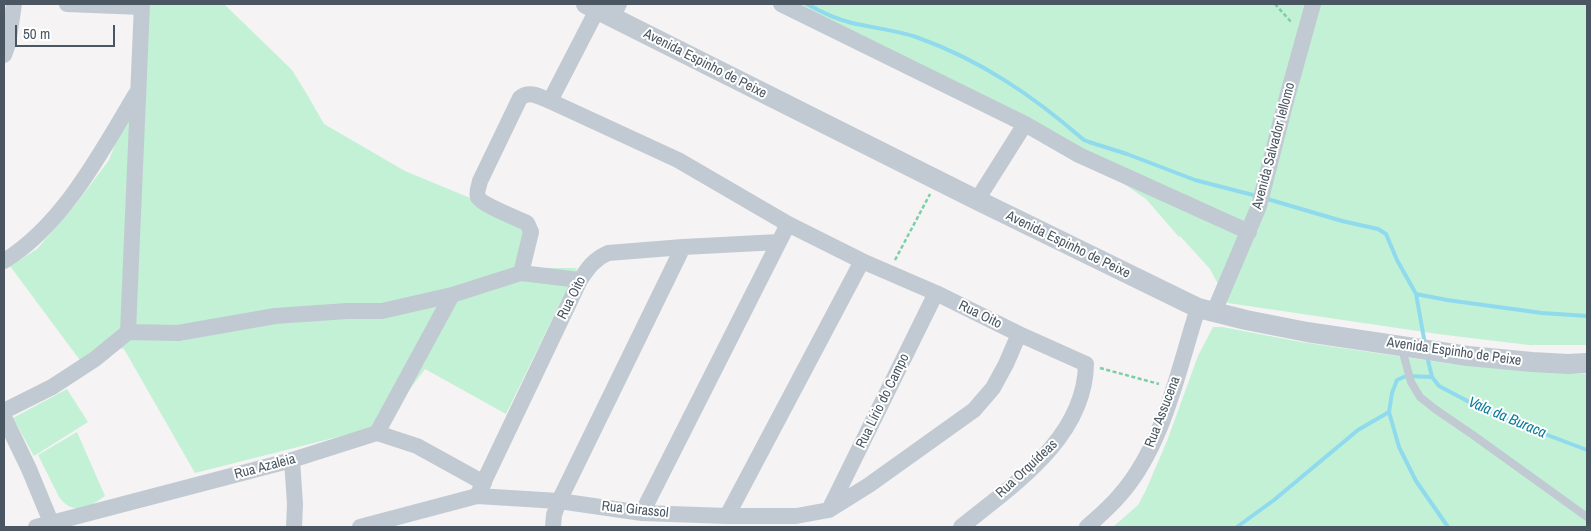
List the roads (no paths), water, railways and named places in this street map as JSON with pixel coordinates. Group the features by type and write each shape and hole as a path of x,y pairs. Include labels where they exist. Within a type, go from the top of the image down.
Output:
{"street":[{"path":"4,55 8,44 14,4"},
{"path":"67,4 142,5 128,332"},
{"path":"781,4 1025,124 1088,159 1249,232"},
{"name":"Avenida Salvador Iellomo","path":"1206,310 1227,278 1259,206 1313,4"},
{"path":"550,101 603,9"},
{"name":"Avenida Espinho de Peixe","path":"603,9 977,200 1206,310 1307,332 1468,356 1532,362 1587,363"},
{"path":"4,261 29,243 44,229 71,196 102,150 137,91"},
{"name":"Rua Oito","path":"521,273 531,232 529,226 527,223 484,203 477,194 480,181 520,98 527,94 533,94 678,160 788,224 862,261 936,293 1019,334 1086,364"},
{"path":"977,200 1025,124"},
{"path":"642,513 788,224"},
{"name":"Rua Oito","path":"481,490 580,280 589,266 598,257 608,254 683,247 778,242"},
{"path":"553,527 554,515 559,501 683,247"},
{"path":"727,516 862,261"},
{"path":"4,411 52,387 95,359 128,332 178,333 275,316 347,311 382,311 452,295 521,273 580,280"},
{"name":"Rua Lírio do Campo","path":"829,510 936,293"},
{"path":"452,295 377,432 417,446 481,490"},
{"name":"Rua Assucena","path":"1087,527 1121,495 1157,436 1174,388 1206,310"},
{"name":"Rua Girassol","path":"360,527 481,490 642,513 796,516 829,510 869,485 974,410 993,388 1019,334"},
{"name":"Rua Orquídeas","path":"960,527 1001,495 1060,439 1083,392 1086,364"},
{"path":"4,416 29,469 47,526"},
{"name":"Rua Azaleia","path":"47,526 292,460 377,432"},
{"path":"292,460 295,504 294,527"}],"lane":[{"path":"1401,345 1411,382 1420,397 1587,517"}],"waterway":[{"path":"807,4 852,23 916,37 940,46 984,68 1026,94 1084,140 1195,180 1257,196"},
{"path":"1264,198 1342,221 1378,229 1386,234 1397,260 1416,294 1425,344"},
{"path":"1416,294 1542,313 1587,316"},
{"name":"Vala da Buraca","path":"1427,356 1432,377 1439,386 1492,414 1587,450"},
{"path":"1432,377 1406,376 1397,380 1392,393 1389,412 1399,447 1416,481 1448,527"},
{"path":"1237,527 1274,500 1358,430 1389,412"}]}
